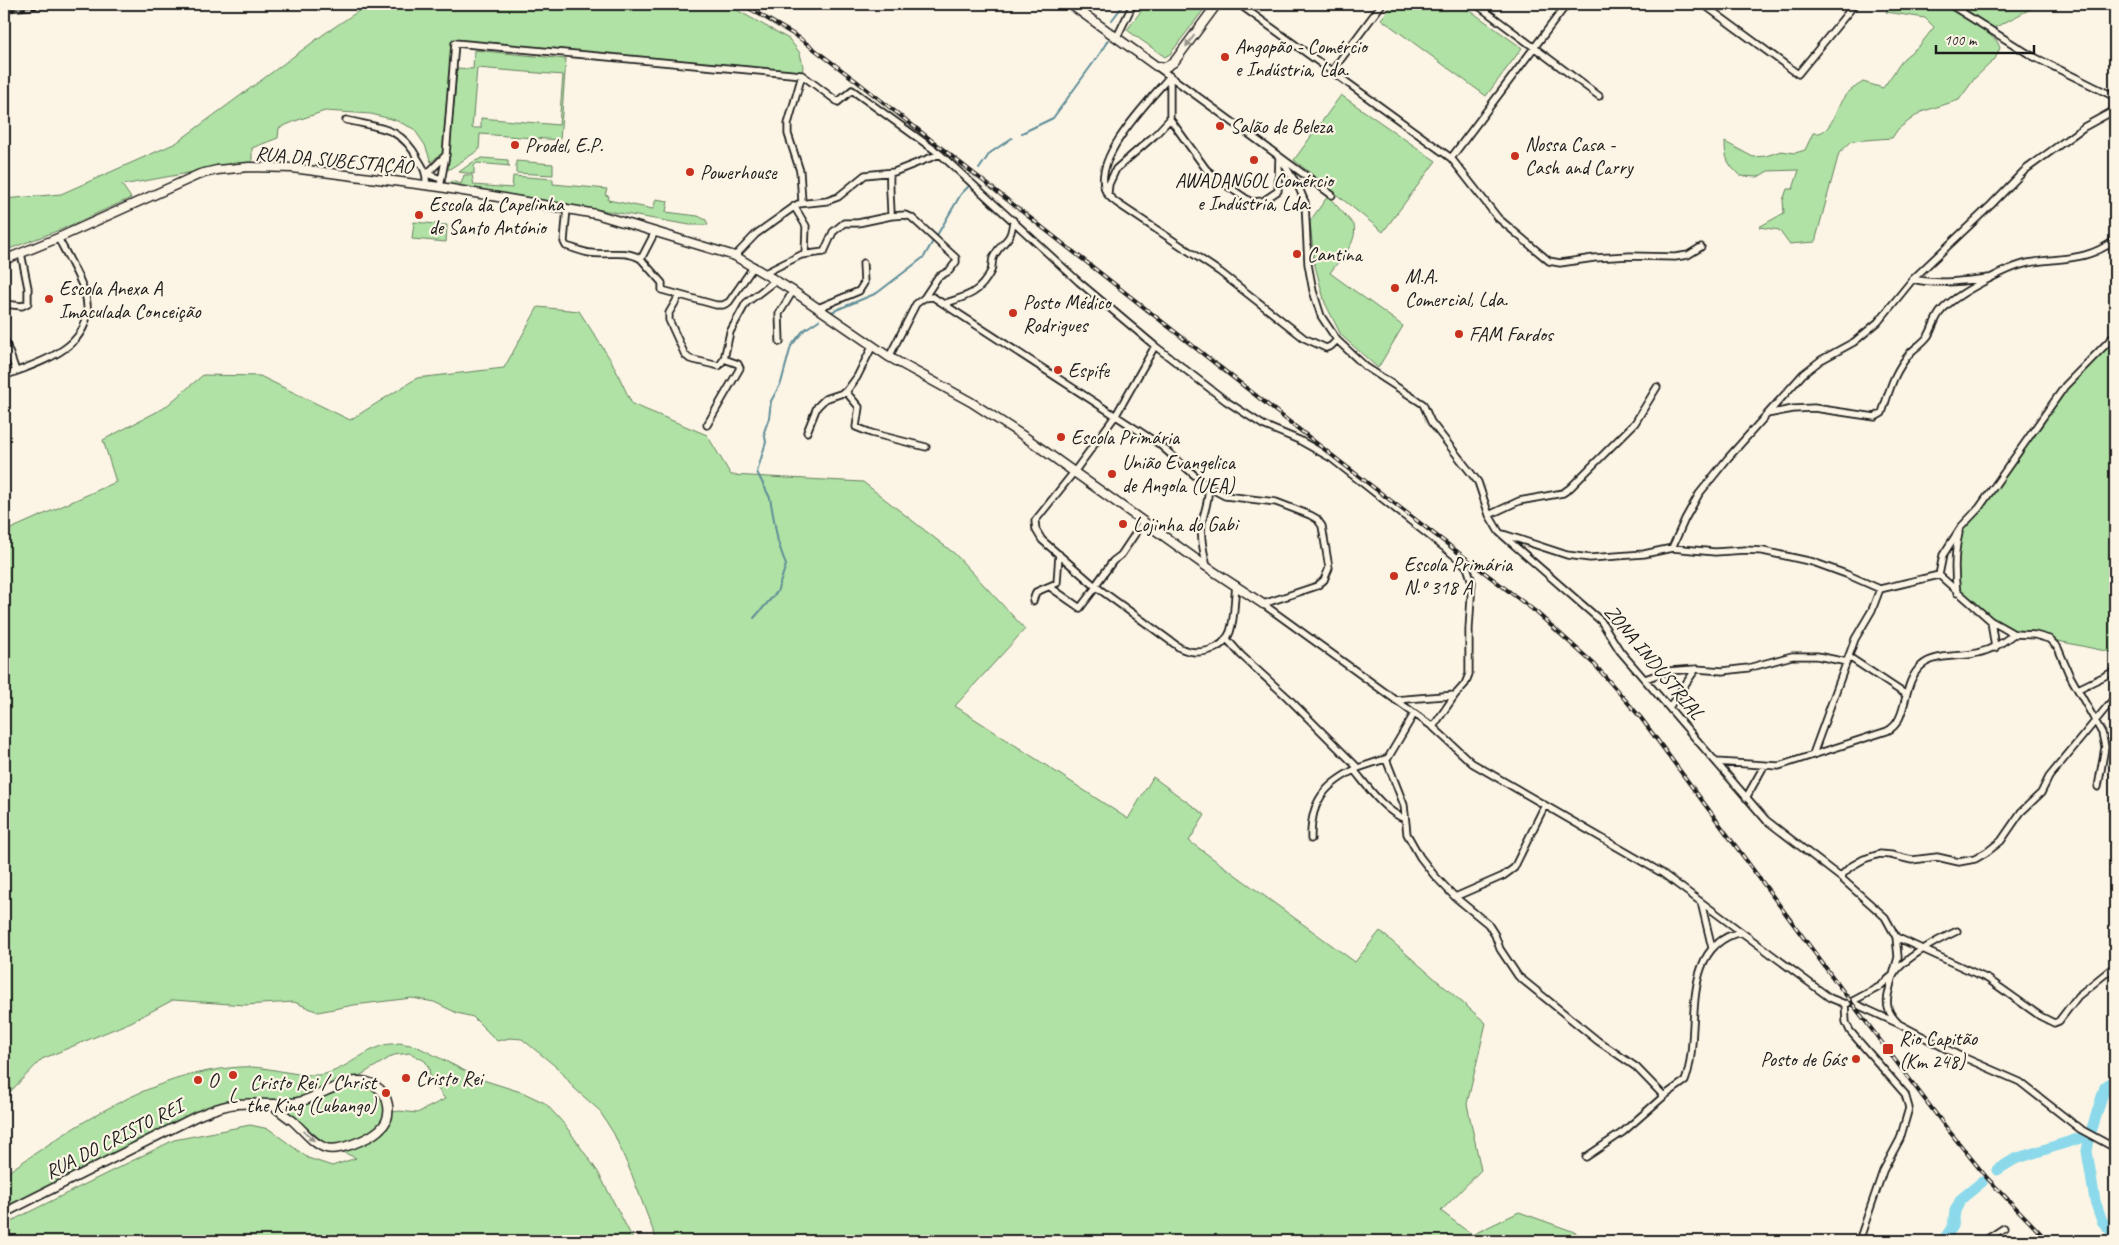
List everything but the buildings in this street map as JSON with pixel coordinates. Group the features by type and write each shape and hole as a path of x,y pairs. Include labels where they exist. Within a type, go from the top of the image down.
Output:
{"street":[{"path":"1070,4 1332,195"},
{"path":"1116,37 1134,4"},
{"path":"1156,66 1166,67 1174,62 1217,4"},
{"path":"1239,4 1451,158 1498,218 1549,261 1560,263 1594,258 1630,256 1675,258 1688,255 1701,247"},
{"path":"1332,71 1382,4"},
{"path":"1476,4 1599,96"},
{"path":"1451,158 1567,4"},
{"path":"1703,4 1798,74 1855,4"},
{"path":"1949,4 2032,56 2115,97"},
{"path":"426,174 440,183 446,154 455,43 802,75 838,102 852,90 940,154 1079,282 1155,346 1226,402 1263,425 1299,440 1331,458 1467,567 1472,582 1469,674 1465,684 1433,727"},
{"path":"802,75 788,124 788,134 800,171 802,202"},
{"path":"1170,76 1170,119 1206,169 1220,181 1252,202 1263,200 1278,191 1279,156"},
{"path":"1170,76 1124,130 1113,148 1104,178 1107,194 1117,203 1220,272 1304,338 1326,348 1331,346 1336,340"},
{"path":"1672,548 1684,518 1699,494 1803,374 1821,360 1854,342 1878,322 1913,279 1991,206 2025,170 2084,127 2115,110"},
{"path":"1107,194 1109,184 1116,169 1156,135 1170,119"},
{"path":"346,120 386,129 401,135 412,146 426,174 426,185"},
{"path":"426,174 446,154"},
{"path":"735,256 756,234 802,202 827,200 838,196 865,174 890,173 913,166 940,154"},
{"name":"ZONA INDUSTRIAL","path":"1279,156 1299,188 1304,202 1308,264 1313,291 1322,316 1336,340 1379,376 1423,404 1431,422 1478,482 1489,515 1499,532 1601,621 1620,651 1670,706 1766,820 1840,878 1885,917 1896,937 1898,957 1887,999 1889,1013 1898,1024"},
{"name":"RUA DA SUBESTAÇÃO","path":"4,260 58,238 200,174 216,170 248,167 292,168 426,185 440,183 617,219 735,256 754,266 793,290 889,358 971,402 1025,437 1143,522 1263,604"},
{"path":"890,173 889,196 891,216"},
{"path":"794,206 806,226 805,254"},
{"path":"567,208 564,235 566,246 590,253 635,255 641,259 662,283 662,290 679,296 723,305 729,302 754,266"},
{"path":"765,273 805,254 824,252 834,232 844,223 858,223 891,216 905,215 911,217 956,258 956,262 949,271 938,277 924,298 916,304 889,358"},
{"path":"946,303 972,294 978,289 991,270 993,258 1011,236 1013,220"},
{"path":"641,259 655,232"},
{"path":"4,376 62,351 78,339 85,326 88,313 84,292 58,238"},
{"path":"1767,414 1793,409 1814,408 1875,417 1882,413 1890,386 1899,369 1928,336 1941,311 1968,291 2016,267 2029,263 2061,261 2086,256 2115,240"},
{"path":"4,304 22,306 28,302 28,288 21,253"},
{"path":"818,308 859,291 864,283 863,263"},
{"path":"1913,279 1930,283 1944,283 1993,277"},
{"path":"679,296 669,313 668,320 684,355 690,359 719,366 724,359 730,332 746,303 776,280"},
{"path":"780,342 779,314 793,290"},
{"path":"924,298 933,296 946,303 1116,415 1159,444 1208,487 1225,496 1276,502 1310,514 1317,519 1322,526 1329,568 1324,580 1317,586 1263,604"},
{"path":"1939,575 1943,556 1961,527 1979,508 2065,386 2115,334"},
{"path":"4,338 16,371"},
{"path":"1155,346 1116,415 1035,521 1038,536 1095,586 1180,648 1189,652 1206,652 1218,646 1226,638 1231,625 1236,585"},
{"path":"807,432 820,403 825,399 846,392 857,377 872,347"},
{"path":"707,425 740,368 738,364 724,359"},
{"path":"1489,515 1519,501 1563,493 1570,488 1635,423 1657,387"},
{"path":"846,392 859,406 856,427 871,433 926,447"},
{"path":"1208,487 1209,498 1202,530 1208,567"},
{"path":"1050,587 1080,608 1113,560 1121,555 1143,522"},
{"path":"1957,593 1954,552 1961,527"},
{"path":"1499,532 1567,555 1590,558 1644,554 1672,548 1715,552 1745,550 1784,555 1846,574 1880,589 1939,575"},
{"path":"1033,601 1036,592 1057,583 1059,554"},
{"path":"1939,575 1957,593 1991,621 2014,634 2035,635 2049,639 2058,648 2069,674 2102,732 2105,746 2098,787"},
{"path":"1813,754 1855,638 1872,610 1880,589"},
{"path":"1263,604 1433,727 1472,763 1654,868 1830,998 1848,1003 1898,1024 1956,1054 2020,1082 2080,1129 2115,1148"},
{"path":"1991,621 1995,648"},
{"path":"1716,762 1764,766 1790,764 1813,754 1895,728 1900,721 1905,694 1916,671 1923,664 1936,658 1976,654 1995,648 2014,634"},
{"path":"1226,638 1241,655 1287,697 1356,769 1385,805 1405,819"},
{"path":"1645,679 1668,671 1696,669 1723,671 1748,668 1792,656 1817,656 1848,660 1905,694"},
{"path":"1670,706 1696,669"},
{"path":"2078,690 2115,671"},
{"path":"1395,700 1455,695"},
{"path":"1840,878 1857,863 1880,854 1892,854 1912,860 1937,857 1960,862 1974,859 1987,852 2002,841 2021,812 2041,793 2049,777 2115,697"},
{"path":"1311,839 1311,821 1316,804 1335,781 1356,769 1386,759 1391,755 1414,714"},
{"path":"1386,759 1404,805 1407,834 1420,857 1455,897 1488,924 1495,935 1500,949 1518,976 1598,1041 1636,1067 1664,1096"},
{"path":"1746,798 1764,766"},
{"path":"1455,897 1503,876 1514,868 1545,805"},
{"path":"1701,902 1712,948"},
{"path":"1848,1003 1879,987 1923,949 1957,931"},
{"path":"1586,1157 1623,1132 1664,1096 1685,1081 1694,1026 1694,995 1701,970 1712,948 1732,935 1741,932"},
{"path":"1896,937 1988,979 2040,1016 2054,1023 2059,1021 2078,996 2115,966"},
{"path":"1848,1003 1846,1022 1850,1031 1904,1094 1909,1108 1900,1138 1883,1171 1859,1241"},
{"name":"RUA DO CRISTO REI","path":"4,1213 212,1110 235,1104 272,1105 300,1102 356,1081 374,1084 382,1090 389,1105 385,1123 379,1130 336,1149 325,1148 316,1143 294,1122 272,1105"},
{"path":"1984,1241 2004,1228"}],"green space":[{"path":"369,4 726,4 789,39 800,53 803,66 802,75 455,43 446,155 438,156 431,162 425,145 414,129 395,120 371,114 325,111 279,128 278,138 252,148 252,164 216,168 122,185 131,198 62,229 4,251 4,199 61,194 176,143 324,34"},
{"path":"1146,4 1208,4 1170,54 1165,57 1127,30"},
{"path":"1393,4 1461,4 1522,48 1486,96 1381,19"},
{"path":"1890,4 1943,4 1981,28 1997,41 2000,48 1995,59 1975,78 1959,100 1921,112 1898,129 1892,138 1852,141 1839,153 1815,242 1789,244 1779,230 1759,227 1784,213 1783,200 1787,189 1793,189 1799,170 1768,171 1758,177 1740,176 1728,161 1725,142 1753,157 1766,156 1781,151 1795,153 1805,150 1813,133 1819,133 1829,126 1841,102 1850,91 1863,82 1883,88 1904,58 1920,45 1934,27 1925,18 1886,12"},
{"path":"1957,4 2040,4 1994,28"},
{"path":"474,50 566,59 560,140 480,134 479,150 448,170 457,68 473,69","holes":["477,68 563,75 559,125 481,118 481,128 472,128"]},
{"path":"1341,95 1436,161 1383,232 1294,160"},
{"path":"482,158 508,160 508,165 510,166 477,163 474,166 474,174 459,172"},
{"path":"516,161 553,164 553,175 516,173"},
{"path":"1234,172 1242,177 1236,187 1228,182"},
{"path":"464,175 472,175 474,185 512,188 513,176 553,179 553,184 607,189 605,195 609,196 608,200 653,209 656,199 668,201 666,212 698,216 706,220 708,225 690,225 447,184 452,181 461,184"},
{"path":"1328,196 1354,225 1355,232 1351,245 1330,273 1403,326 1378,368 1341,335 1325,303 1314,262 1310,221"},
{"path":"414,222 447,225 446,242 412,239"},
{"path":"538,307 579,311 612,362 632,404 707,435 731,475 863,482 955,554 1025,629 955,706 1128,819 1153,777 1205,815 1189,841 1355,962 1380,931 1486,1023 1467,1104 1481,1170 1441,1211 1472,1235 1519,1212 1572,1231 1591,1241 657,1241 614,1134 599,1110 574,1088 560,1070 522,1039 510,1038 497,1041 473,1017 457,1013 434,1002 412,998 354,1005 318,1012 294,1002 245,1005 173,1000 131,1022 42,1059 4,1098 4,532 116,482 103,440 164,408 203,375 260,376 350,420 417,378 504,368"},
{"path":"2103,346 2115,347 2115,653 2005,630 1957,593 1954,570 1961,527 1979,508 2065,386"},
{"path":"399,1043 416,1046 483,1080 524,1093 545,1103 565,1125 598,1172 634,1241 4,1241 4,1227 17,1218 174,1140 250,1125 269,1129 308,1158 332,1166 356,1158 336,1149 364,1139 392,1112 417,1113 445,1099 430,1078 429,1068 425,1061 410,1053 394,1055 346,1084 312,1097 219,1107 4,1213 4,1175 86,1121 144,1091 206,1071 239,1067 318,1075 335,1070 376,1048"},
{"path":"356,1084 372,1088 378,1093 383,1098 386,1112 383,1120 374,1131 354,1140 327,1145 286,1110 288,1107 313,1101"}],"waterway":[{"path":"1112,20 1124,4"},
{"path":"1022,133 1053,118 1108,40"},
{"path":"979,169 990,153 1012,138"},
{"path":"936,237 961,194 969,186"},
{"path":"829,313 877,293 924,257 933,241"},
{"path":"754,618 777,592 786,565 778,542 770,498 757,472 766,442 764,432 769,418 771,401 781,383 791,346 804,330 819,320"},
{"path":"2115,1079 2105,1087 2087,1151 2095,1201 2102,1221 2115,1235"},
{"path":"1997,1170 2015,1159 2090,1135"},
{"path":"1943,1241 1953,1226 1955,1211 1961,1199 1982,1182"}],"railway":[{"path":"4,11 74,4"},
{"path":"742,4 798,37 855,80 1343,464 1536,612 1595,665 1641,718 1945,1126 1987,1178 2048,1241"}],"place":[{"name":"Angopão - Comércio e Indústria, Lda.","path":"1225,57"},
{"name":"Salão de Beleza","path":"1220,126"},
{"name":"Prodel, E.P.","path":"515,145"},
{"name":"Nossa Casa - Cash and Carry","path":"1515,156"},
{"name":"AWADANGOL Comércio e Indústria, Lda.","path":"1254,160"},
{"name":"Powerhouse","path":"690,172"},
{"name":"Escola da Capelinha de Santo António","path":"419,215"},
{"name":"Cantina","path":"1297,254"},
{"name":"M.A. Comercial, Lda.","path":"1395,288"},
{"name":"Escola Anexa A Imaculada Conceição","path":"49,299"},
{"name":"Posto Médico Rodrigues","path":"1013,313"},
{"name":"FAM Fardos","path":"1459,334"},
{"name":"Espife","path":"1058,370"},
{"name":"Escola Primária","path":"1061,437"},
{"name":"União Evangelica de Angola (UEA)","path":"1112,474"},
{"name":"Lojinha do Gabi","path":"1123,524"},
{"name":"Escola Primária N.º 318 A","path":"1394,576"},
{"name":"Rio Capitão (Km 248)","path":"1888,1049"},
{"name":"Posto de Gás","path":"1856,1059"},
{"name":"L","path":"233,1075"},
{"name":"Cristo Rei","path":"406,1078"},
{"name":"O","path":"198,1080"},
{"name":"Cristo Rei / Christ the King (Lubango)","path":"386,1093"}]}
